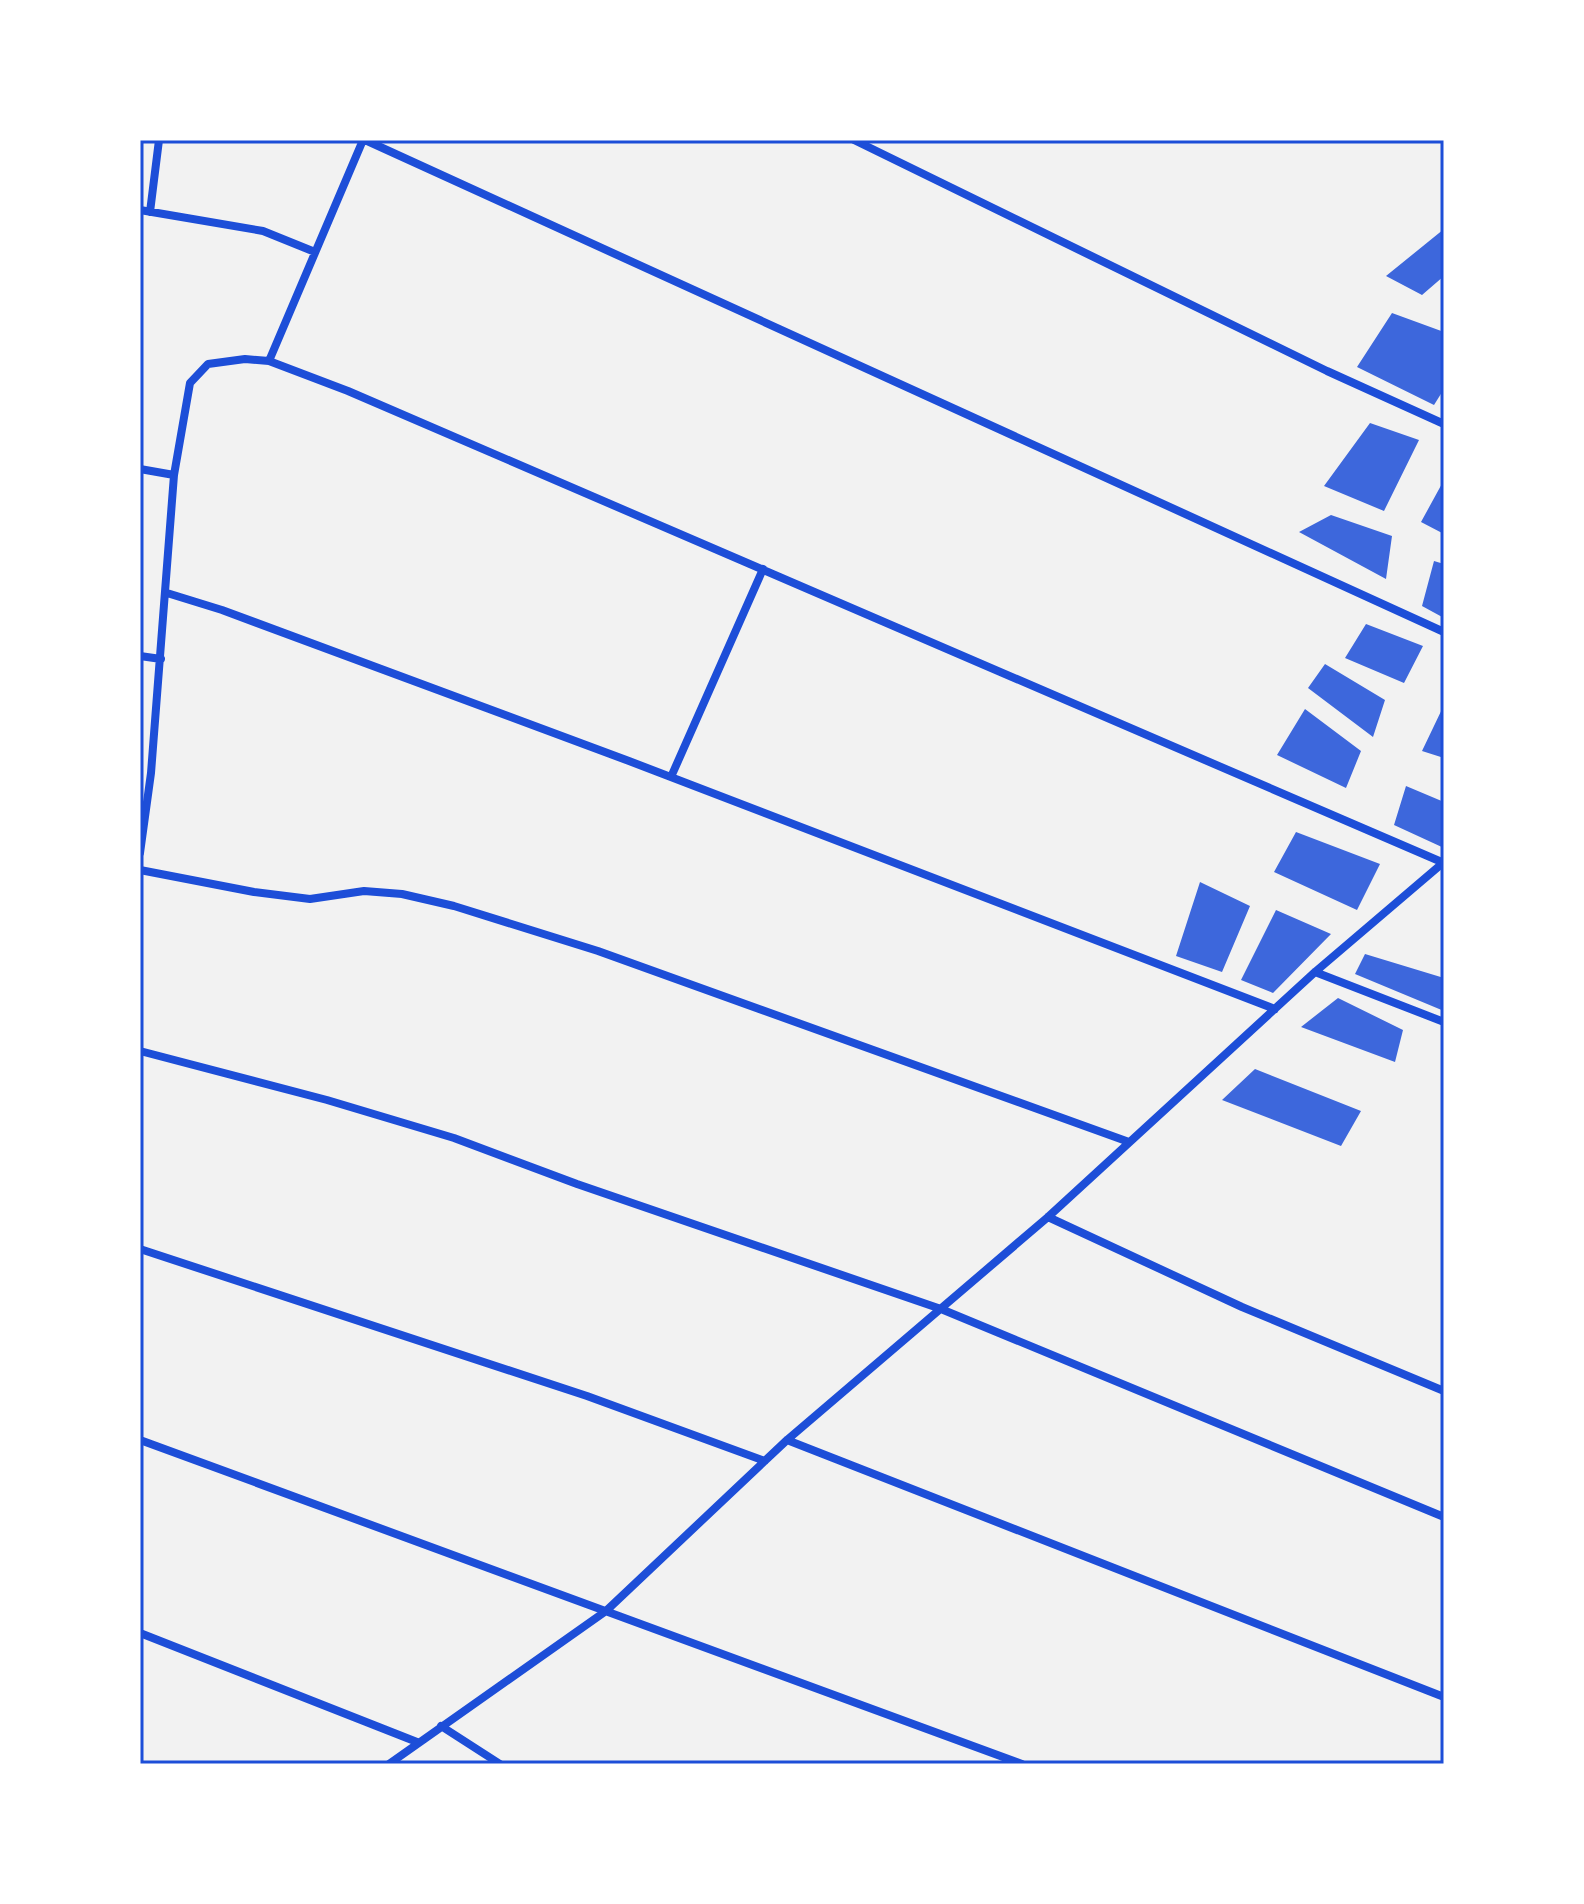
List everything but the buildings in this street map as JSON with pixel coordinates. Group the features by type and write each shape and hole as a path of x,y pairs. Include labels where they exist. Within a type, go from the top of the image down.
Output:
{"street":[{"path":"150,212 159,140"},
{"path":"269,361 364,140 1444,632"},
{"path":"854,140 1327,371 1444,424"},
{"path":"140,210 263,231 315,252"},
{"path":"140,853 151,773 174,475 190,383 208,364 245,359 269,361 348,391 1444,863 1315,972 1048,1217 787,1440 606,1611 389,1764"},
{"path":"140,469 174,475"},
{"path":"671,777 763,569"},
{"path":"167,593 222,610 671,777 1275,1009"},
{"path":"140,656 161,659"},
{"path":"140,870 254,892 310,899 364,891 402,894 454,906 598,951 1129,1142"},
{"path":"1315,972 1444,1022"},
{"path":"140,1051 327,1100 454,1138 577,1184 941,1309 1444,1517"},
{"path":"1048,1217 1242,1307 1444,1391"},
{"path":"140,1249 587,1396 765,1461"},
{"path":"140,1440 1022,1764"},
{"path":"787,1440 1444,1697"},
{"path":"140,1633 417,1742"},
{"path":"441,1726 500,1764"}]}
